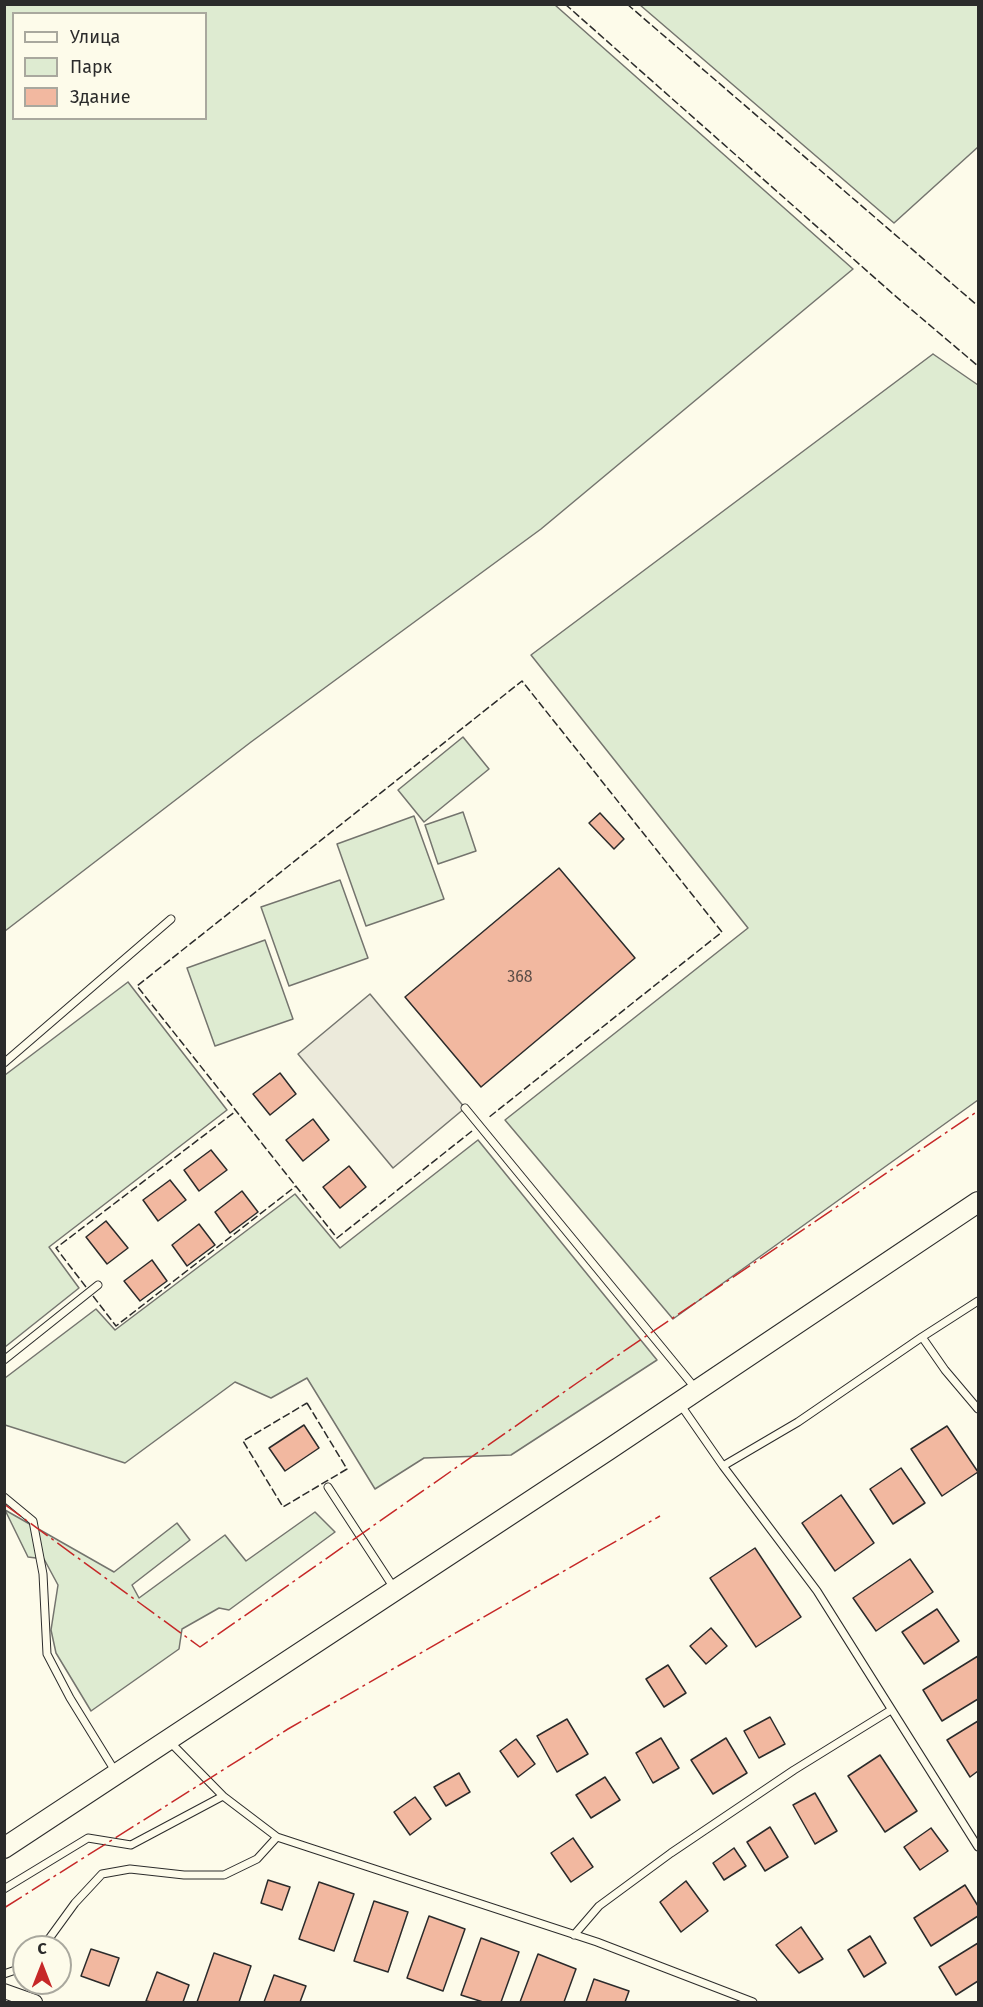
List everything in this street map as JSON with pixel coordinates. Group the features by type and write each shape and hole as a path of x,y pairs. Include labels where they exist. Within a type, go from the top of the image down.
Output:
{"main road":[{"path":"4,1848 698,1391 978,1202"}],"street":[{"path":"4,1991 35,2002"}],"lane":[{"path":"4,1064 171,919"},
{"path":"465,1108 698,1391"},
{"path":"4,1360 98,1285"},
{"path":"723,1466 798,1422 978,1301"},
{"path":"922,1337 945,1370 978,1409"},
{"path":"679,1403 723,1466 817,1591 978,1847"},
{"path":"328,1487 396,1590"},
{"path":"4,1497 33,1521 43,1574 47,1654 70,1698 117,1773"},
{"path":"574,1935 599,1906 671,1853 794,1770 891,1710"},
{"path":"168,1740 223,1796 277,1837 574,1935 753,2002"},
{"path":"4,1889 88,1838 131,1845 223,1796"},
{"path":"52,1935 75,1903 102,1874 130,1869 184,1875 224,1875 257,1859 277,1837"}],"green space":[{"path":"5,4 555,5 853,269 541,529 251,742 5,931"},
{"path":"640,5 978,5 978,147 894,223"},
{"path":"933,354 978,385 978,1100 673,1319 505,1120 748,928 531,655"},
{"path":"463,737 489,769 424,822 398,790"},
{"path":"463,812 476,851 438,864 425,825"},
{"path":"414,816 444,899 366,926 337,844"},
{"path":"340,880 368,958 289,986 261,907"},
{"path":"265,940 293,1019 215,1046 187,968"},
{"path":"128,982 227,1110 49,1247 79,1288 5,1347 5,1075"},
{"path":"478,1140 657,1360 511,1455 424,1458 375,1489 307,1378 271,1398 235,1382 125,1463 5,1425 5,1378 96,1309 115,1330 295,1194 340,1248"},
{"path":"5,1510 114,1572 177,1523 190,1540 132,1585 139,1598 225,1535 246,1561 315,1512 335,1532 229,1610 219,1608 182,1629 179,1649 91,1711 56,1653 51,1630 58,1585 44,1559 28,1557"}],"shaded area":[{"path":"370,994 465,1108 393,1168 298,1054"}],"building":[{"path":"600,813 624,839 614,849 589,823"},
{"path":"559,868 635,958 481,1087 405,997"},
{"path":"280,1073 296,1094 270,1115 253,1094"},
{"path":"313,1119 329,1140 303,1161 286,1140"},
{"path":"211,1150 227,1170 199,1191 184,1170"},
{"path":"349,1166 366,1187 340,1208 323,1187"},
{"path":"170,1180 186,1200 158,1221 143,1200"},
{"path":"242,1191 258,1212 230,1233 215,1212"},
{"path":"106,1221 128,1248 107,1264 86,1237"},
{"path":"199,1224 215,1245 187,1266 172,1245"},
{"path":"152,1260 167,1281 140,1301 124,1281"},
{"path":"304,1425 319,1448 285,1471 269,1448"},
{"path":"947,1426 978,1472 942,1496 911,1449"},
{"path":"901,1468 925,1503 893,1524 870,1489"},
{"path":"841,1495 874,1543 835,1571 802,1523"},
{"path":"755,1548 801,1617 756,1647 710,1578"},
{"path":"910,1559 933,1592 876,1631 853,1598"},
{"path":"937,1609 959,1641 924,1664 902,1632"},
{"path":"711,1628 727,1646 706,1664 690,1646"},
{"path":"978,1656 978,1699 942,1721 923,1690"},
{"path":"668,1665 686,1693 664,1707 646,1679"},
{"path":"770,1717 785,1744 759,1758 744,1731"},
{"path":"567,1719 588,1754 557,1772 537,1736"},
{"path":"978,1721 978,1771 970,1777 947,1740"},
{"path":"661,1738 679,1768 653,1783 636,1753"},
{"path":"726,1738 747,1773 713,1794 691,1760"},
{"path":"516,1739 535,1764 518,1777 500,1751"},
{"path":"880,1755 917,1811 885,1832 848,1776"},
{"path":"459,1773 470,1792 446,1806 434,1787"},
{"path":"605,1777 620,1800 591,1818 576,1795"},
{"path":"815,1793 837,1831 815,1844 793,1805"},
{"path":"415,1797 431,1819 410,1835 394,1812"},
{"path":"770,1827 788,1857 765,1871 747,1842"},
{"path":"931,1828 948,1851 920,1870 904,1847"},
{"path":"573,1838 593,1867 571,1882 551,1853"},
{"path":"734,1848 746,1866 724,1880 713,1863"},
{"path":"268,1880 290,1887 282,1910 261,1903"},
{"path":"686,1881 708,1911 681,1932 660,1902"},
{"path":"319,1882 354,1894 334,1951 299,1939"},
{"path":"965,1885 978,1906 978,1916 931,1946 914,1918"},
{"path":"374,1901 408,1912 388,1972 354,1961"},
{"path":"429,1916 465,1929 443,1991 407,1978"},
{"path":"801,1927 823,1959 799,1973 776,1945"},
{"path":"870,1936 886,1963 864,1977 848,1950"},
{"path":"481,1938 519,1952 501,2002 483,2002 461,1995"},
{"path":"978,1943 978,1981 956,1995 939,1967"},
{"path":"91,1949 119,1958 109,1986 81,1976"},
{"path":"214,1953 251,1966 239,2002 197,2002"},
{"path":"538,1954 576,1969 564,2002 520,2002"},
{"path":"157,1972 189,1985 183,2002 146,2001"},
{"path":"274,1975 306,1986 300,2002 264,2002"},
{"path":"594,1979 629,1991 625,2002 586,2002"}],"fence":[{"path":"565,4 893,294 978,366"},
{"path":"627,4 978,306"},
{"path":"472,1131 337,1238 137,986 522,681 722,932 488,1118"},
{"path":"86,1287 56,1248 236,1111"},
{"path":"93,1296 116,1326 296,1186"},
{"path":"307,1403 347,1469 283,1507 243,1441 307,1403"}],"power":[{"path":"4,1504 200,1647 577,1383 978,1111"},
{"path":"4,1908 288,1729 660,1516"}]}
